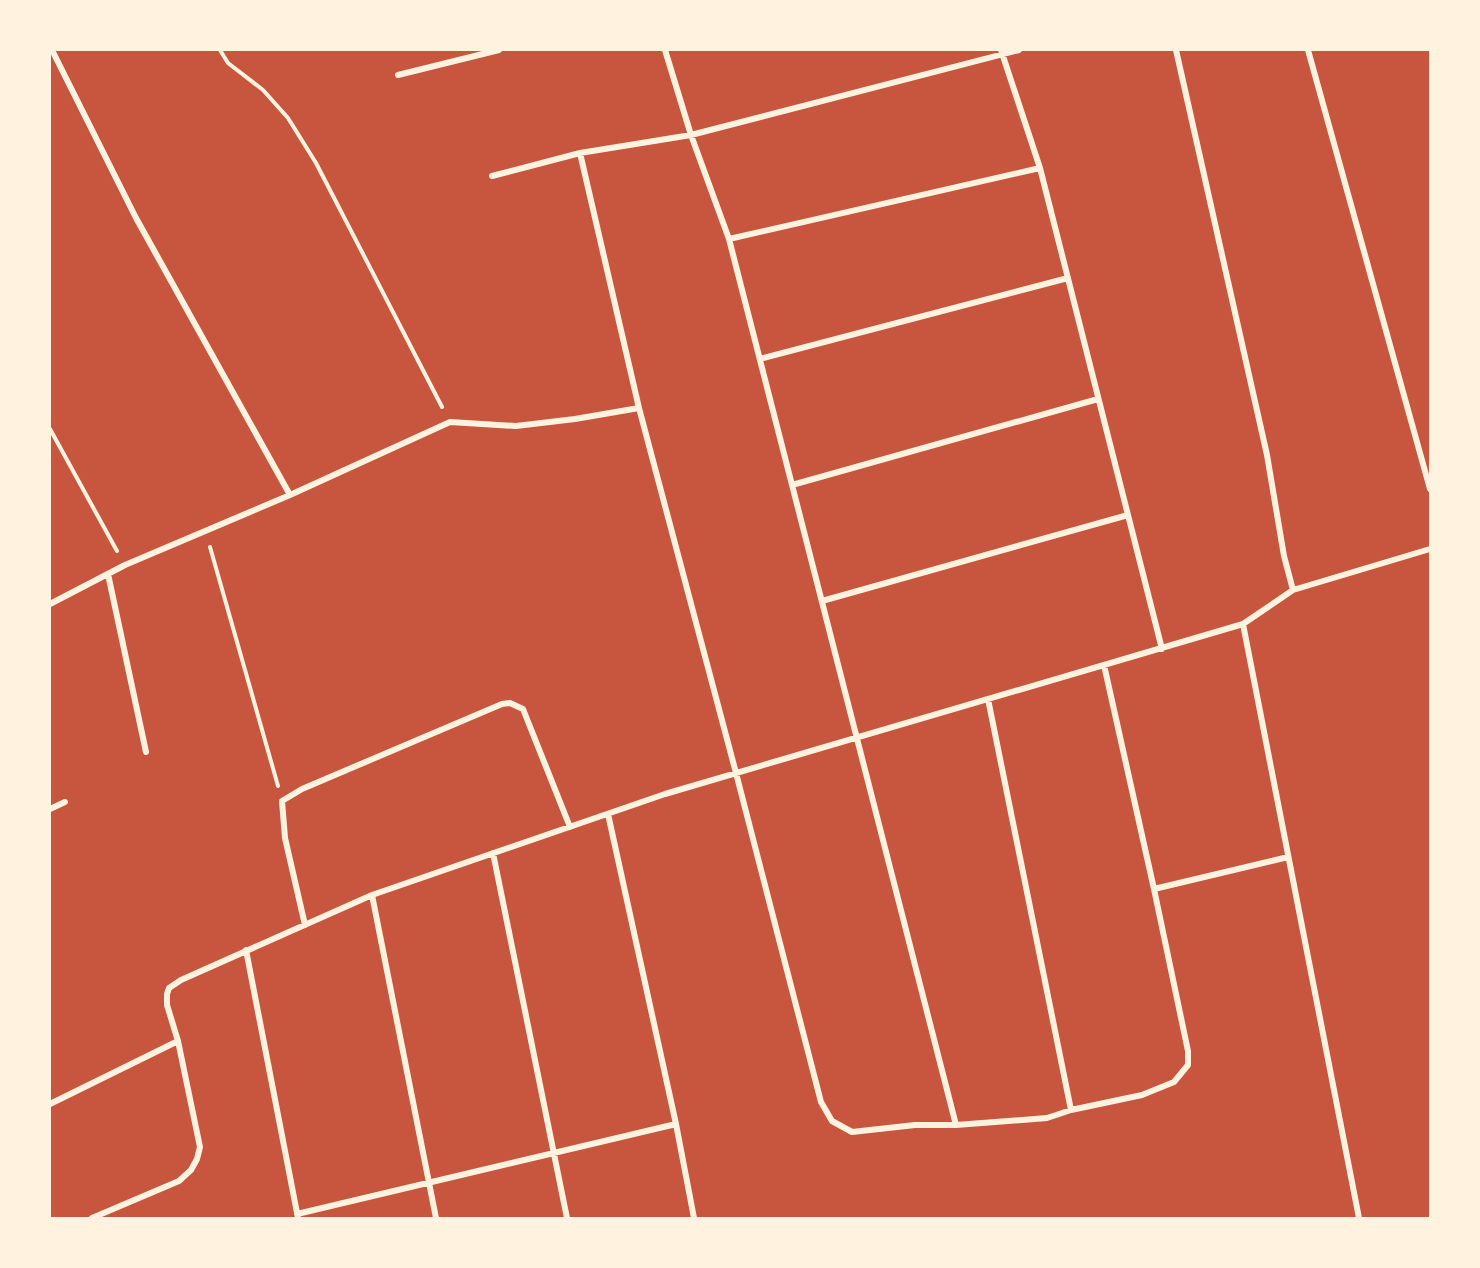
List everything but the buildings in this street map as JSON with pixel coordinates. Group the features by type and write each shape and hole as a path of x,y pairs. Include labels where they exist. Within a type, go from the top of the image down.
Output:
{"street":[{"path":"52,50 136,218 290,495"},
{"path":"398,75 499,50"},
{"path":"665,50 691,135 729,239 956,1125"},
{"path":"492,176 580,153 691,135 1001,52 1019,50"},
{"path":"1176,50 1267,455 1284,556 1293,590"},
{"path":"1308,50 1431,489"},
{"path":"1001,52 1040,168 1162,649"},
{"path":"580,153 639,408 818,1090 826,1113 832,1121 852,1132 915,1125 956,1125 1047,1118 1071,1110 1157,1090 1174,1082 1188,1065 1188,1052 1154,890 1104,665"},
{"path":"729,239 1040,168"},
{"path":"760,359 1068,278"},
{"path":"792,485 1098,399"},
{"path":"50,604 125,566 290,495 450,422 516,426 639,408"},
{"path":"822,601 1128,515"},
{"path":"92,1218 179,1181 191,1170 197,1159 200,1147 178,1041 167,1005 167,994 170,988 181,980 372,895 493,853 665,794 1243,624 1293,590 1431,549"},
{"path":"108,574 146,752"},
{"path":"1243,624 1359,1218"},
{"path":"988,699 1071,1110"},
{"path":"305,925 285,838 282,801 302,789 502,704 510,703 523,709 527,716 570,827"},
{"path":"50,809 65,802"},
{"path":"608,814 676,1124 694,1218"},
{"path":"493,853 567,1218"},
{"path":"1154,890 1288,857"},
{"path":"372,895 436,1218"},
{"path":"246,950 297,1216 429,1182 676,1124"},
{"path":"50,1104 178,1041"}],"path":[{"path":"219,50 228,63 264,90 288,118 316,163 450,422"},
{"path":"50,429 125,566"},
{"path":"205,531 282,801"}]}
